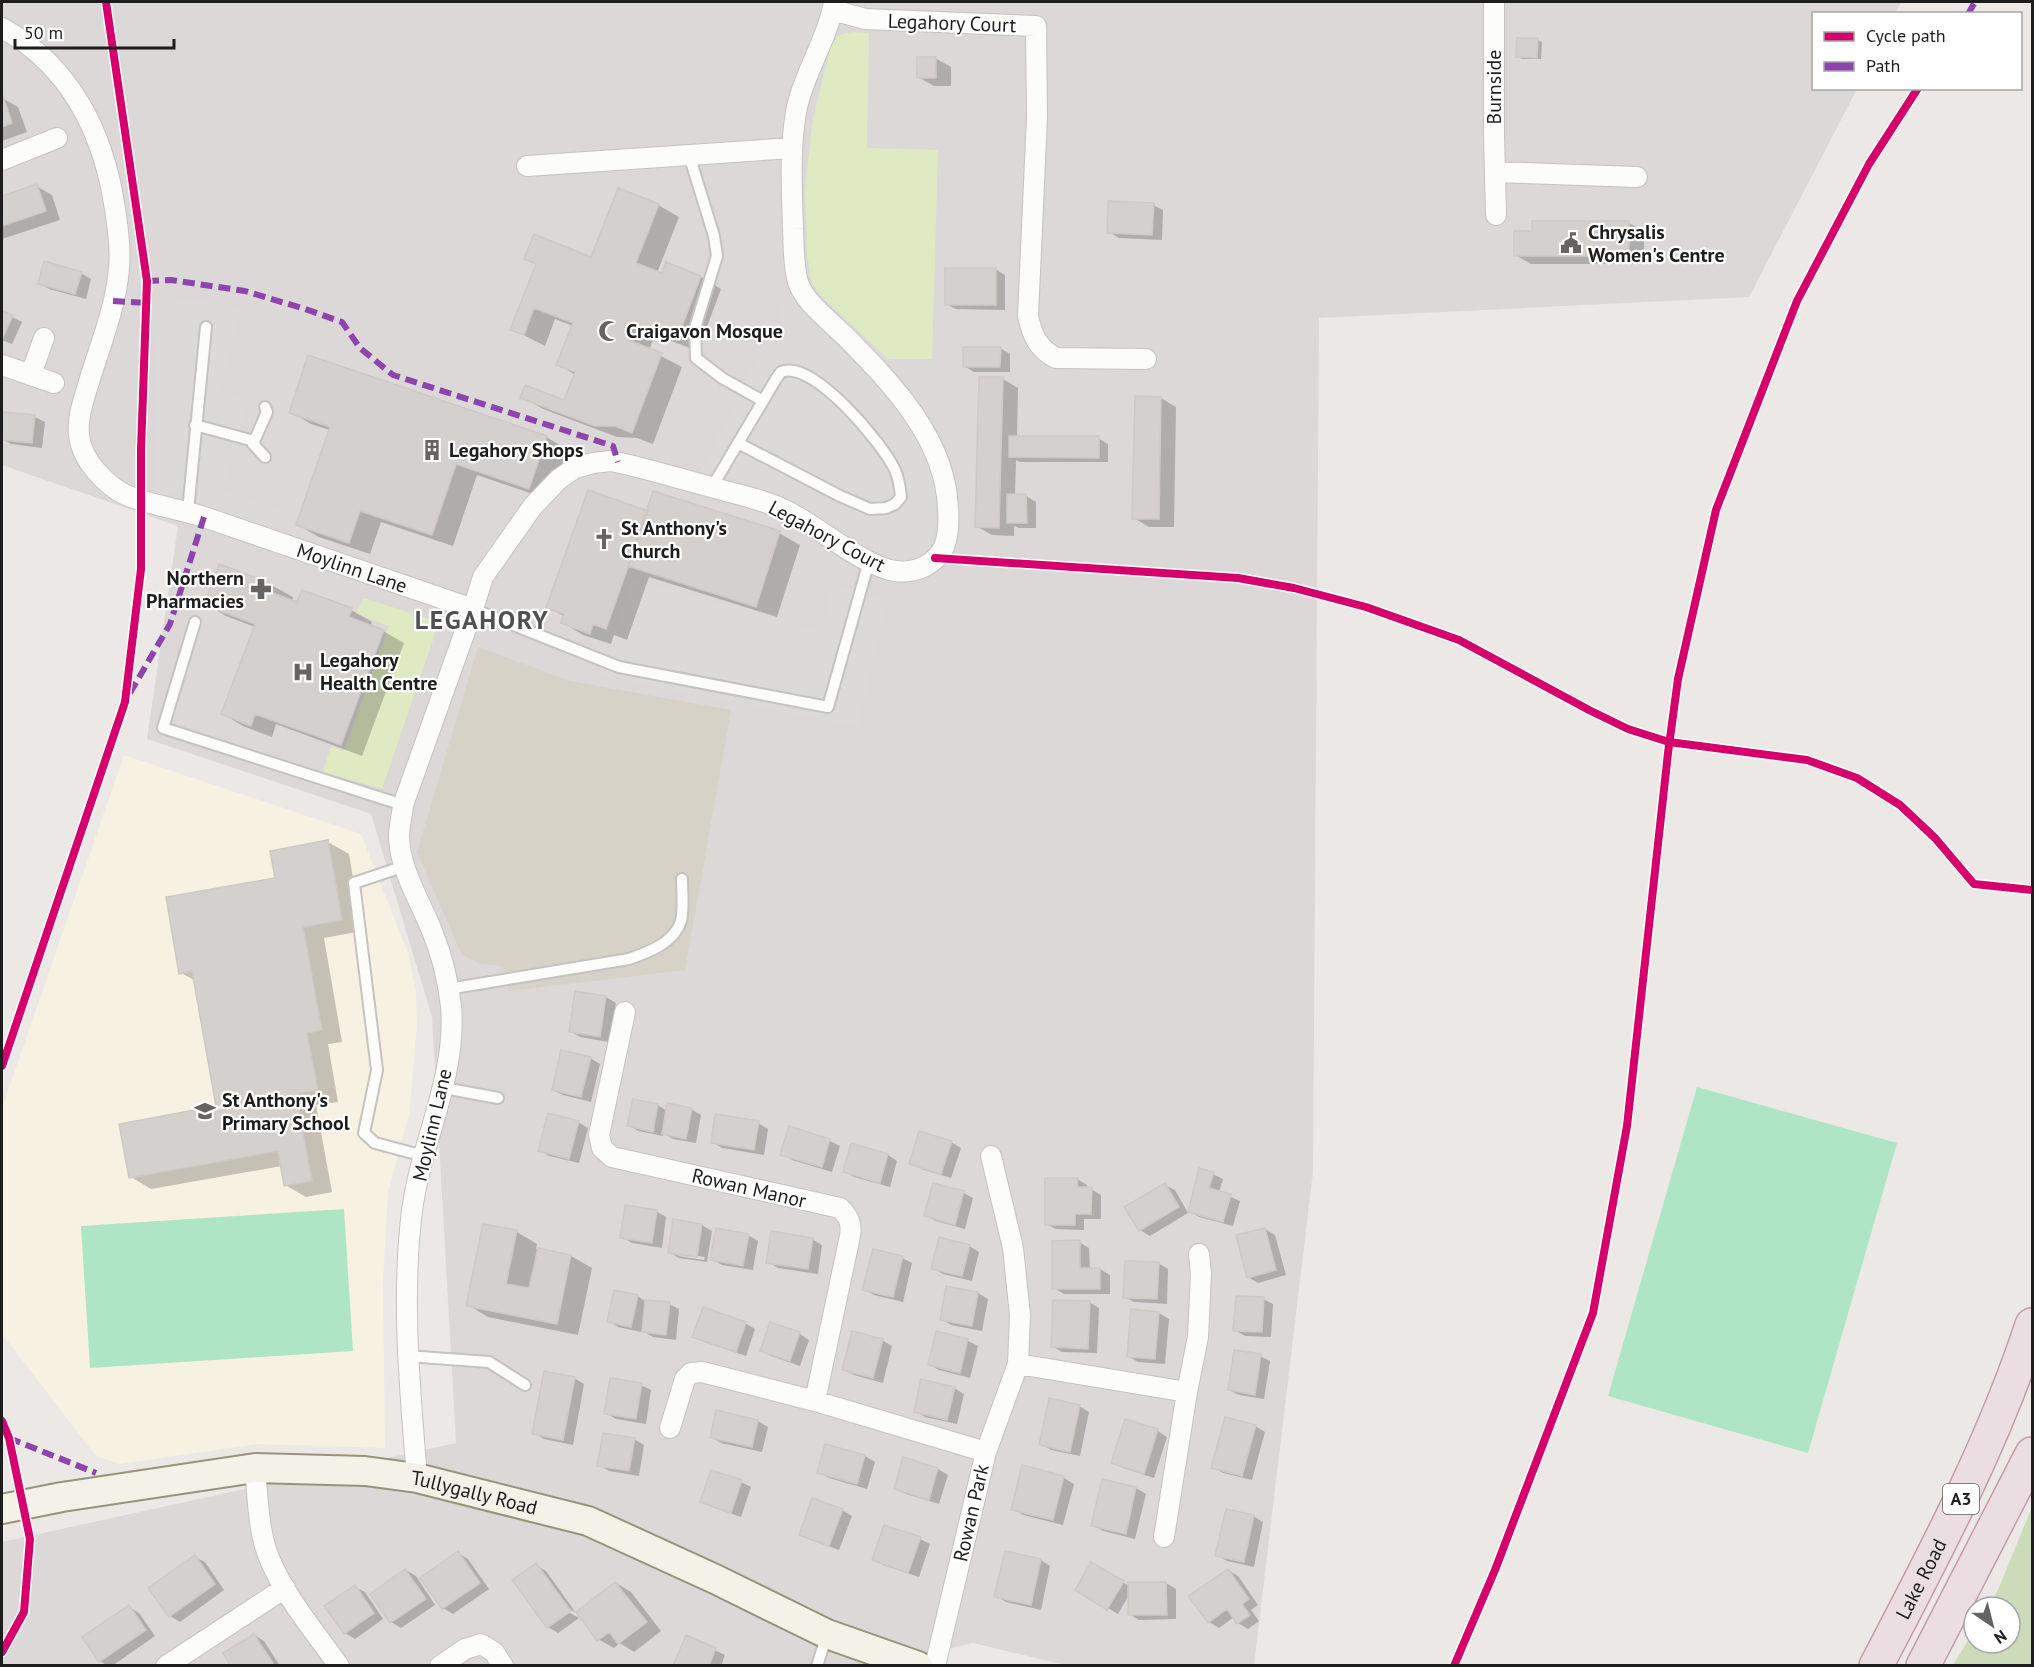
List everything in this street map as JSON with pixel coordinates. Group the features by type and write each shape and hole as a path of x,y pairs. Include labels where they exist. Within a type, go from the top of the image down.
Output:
{"highway":[{"name":"Lake Road","path":"1876,1665 1982,1457 2014,1380 2032,1325"},
{"name":"A3","path":"1923,1665 2032,1454"}],"street":[{"name":"Burnside","path":"1494,2 1496,215"},
{"name":"Legahory Court","path":"473,609 483,577 533,506 559,479 575,468 593,463 611,461 712,487 788,511 869,561 892,571 918,570 941,553 949,530 948,499 945,479 928,437 904,402 866,357 805,297 798,283 795,261 792,148 798,106 833,6 865,19 1036,26 1037,117 1028,316 1031,330 1044,352 1056,358 1146,359"},
{"name":"Moylinn Lane","path":"2,28 42,58 65,82 83,108 94,130 110,178 118,233 120,267 113,301 80,415 79,437 86,457 96,471 113,488 125,495 188,511 473,609 403,805 399,837 405,866 442,957 451,1007 444,1088 424,1156 412,1208 406,1266 407,1356 417,1478"},
{"path":"2,160 57,138"},
{"path":"527,166 792,148"},
{"path":"1495,172 1637,177"},
{"path":"31,374 44,338"},
{"path":"2,365 54,383"},
{"name":"Rowan Manor","path":"625,1012 599,1135 602,1148 612,1157 840,1208 848,1215 851,1226 850,1236 815,1401"},
{"name":"Rowan Park","path":"935,1665 986,1452 1018,1364 1020,1315 1013,1248 991,1156"},
{"path":"1164,1537 1186,1392 1198,1337 1201,1274 1199,1254"},
{"path":"1018,1364 1186,1392"},
{"path":"670,1428 685,1379 691,1373 702,1372 815,1401 986,1452"},
{"path":"255,1468 261,1526 269,1559 285,1588 339,1665"},
{"name":"Tullygally Road","path":"4,1509 255,1468 365,1471 417,1478 588,1521 715,1579 827,1634 918,1665"},
{"path":"166,1665 285,1588"},
{"path":"440,1665 465,1649 481,1644 494,1652 503,1665"}],"lane":[{"path":"689,155 714,236 717,256 695,328 696,358 722,378 763,401"},
{"path":"188,511 206,327"},
{"path":"712,487 738,443 776,379 781,372 786,370 804,373 851,412 894,468 899,481 901,497 895,504 886,508 870,509 738,443"},
{"path":"265,407 267,412 254,441 255,448 265,457"},
{"path":"195,425 254,441"},
{"path":"473,609 619,667 828,707 869,561"},
{"path":"195,622 162,728 403,805"},
{"path":"405,866 354,883 377,1070 364,1133 375,1143 424,1156"},
{"path":"448,989 629,959 655,949 672,935 681,921 682,879"},
{"path":"444,1088 498,1098"},
{"path":"407,1356 489,1362 525,1385"},
{"path":"817,1665 827,1634"}],"shaded area":[{"path":"2,2 1901,2 1896,12 1812,12 1812,90 1856,90 1749,297 1319,318 1313,1172 1254,1665 1065,1665 973,1643 877,1666 2,1665 2,1542 456,1443 432,1017 371,814 147,739 178,526 2,465"},
{"path":"203,300 241,308 221,390 249,400 222,489 283,511 276,532 156,486 160,303"},
{"path":"786,300 853,360 907,421 925,448 936,498 935,532 930,547 917,556 905,560 892,558 777,491 702,469"},
{"path":"632,578 821,632 834,584 888,599 857,727 601,675"},
{"path":"478,647 570,681 731,710 685,970 509,991 503,966 481,964 462,955 417,852"},
{"name":"St Anthony's Primary School","path":"124,755 361,834 408,953 416,991 417,1027 409,1114 388,1193 383,1282 385,1448 258,1444 120,1464 96,1456 2,1334 2,1108"}],"green space":[{"path":"852,32 869,33 867,148 938,150 932,359 888,359 823,298 812,284 807,254 805,188 813,118 831,46 839,35"},
{"path":"364,598 429,619 435,629 382,789 323,772 331,746 344,751 389,626 356,613"},
{"path":"1697,1087 1897,1143 1808,1453 1608,1396"},
{"path":"344,1209 353,1351 90,1368 81,1226"},
{"path":"2032,1507 2032,1665 1953,1665 1962,1650 1962,1655 2022,1655 2022,1595 1995,1595"}],"building":[{"path":"1517,38 1538,38 1537,58 1516,57"},
{"path":"917,57 936,57 936,78 917,78"},
{"path":"2,97 12,123 2,127"},
{"path":"37,184 46,211 2,226 2,196"},
{"path":"618,188 659,204 636,263 662,273 666,262 701,276 677,340 634,324 628,340 662,353 632,433 615,426 595,426 520,398 525,385 564,400 575,372 556,365 573,323 534,308 524,335 510,330 536,264 524,259 534,234 591,257"},
{"path":"1108,201 1154,203 1152,235 1107,233"},
{"name":"Chrysalis Women's Centre","path":"1532,221 1629,221 1629,256 1514,256 1514,231 1532,231"},
{"path":"44,261 82,272 75,294 38,284"},
{"path":"945,268 996,268 996,305 945,305"},
{"path":"2,311 13,315 2,340"},
{"path":"963,347 1001,347 1000,367 963,367"},
{"name":"Legahory Shops","path":"308,355 547,436 529,489 456,464 432,535 360,511 349,543 296,525 330,427 289,413"},
{"path":"979,377 1003,377 999,528 975,527"},
{"path":"1135,396 1161,397 1159,519 1132,519"},
{"path":"2,412 35,415 32,443 2,440"},
{"path":"1009,436 1099,436 1099,458 1009,457"},
{"name":"St Anthony's Church","path":"588,490 648,511 606,629 593,624 590,634 561,623 564,614 546,608"},
{"path":"653,491 780,531 756,607 628,566"},
{"path":"1007,494 1026,494 1027,523 1007,523"},
{"name":"Legahory Health Centre","path":"219,564 273,584 270,592 297,602 302,590 352,608 349,617 384,630 341,745 255,714 251,726 221,714 255,624 204,605"},
{"path":"328,840 342,920 303,927 322,1030 307,1033 318,1090 296,1094 312,1181 284,1186 278,1151 129,1178 119,1124 216,1106 192,971 179,974 166,897 275,878 270,851"},
{"path":"575,991 606,996 600,1037 569,1032"},
{"path":"561,1050 591,1057 581,1097 552,1090"},
{"path":"633,1099 658,1104 653,1132 627,1126"},
{"path":"667,1103 692,1108 686,1139 662,1134"},
{"path":"548,1113 579,1121 569,1159 538,1151"},
{"path":"715,1114 759,1121 754,1150 711,1143"},
{"path":"789,1126 830,1139 822,1167 780,1155"},
{"path":"919,1131 952,1141 941,1174 909,1164"},
{"path":"851,1143 888,1154 880,1183 843,1172"},
{"path":"1199,1168 1214,1172 1209,1188 1231,1194 1223,1222 1188,1212"},
{"path":"1045,1178 1078,1178 1077,1187 1092,1187 1091,1214 1075,1214 1075,1225 1045,1225"},
{"path":"933,1183 964,1191 955,1225 924,1216"},
{"path":"1165,1183 1179,1207 1139,1231 1124,1207"},
{"path":"625,1205 657,1210 652,1243 620,1238"},
{"path":"673,1219 702,1224 697,1257 668,1253"},
{"path":"483,1224 517,1230 506,1284 529,1288 538,1248 571,1255 557,1324 466,1306"},
{"path":"716,1228 749,1234 743,1266 710,1260"},
{"path":"1265,1228 1276,1270 1247,1278 1236,1235"},
{"path":"771,1231 813,1238 808,1269 766,1263"},
{"path":"939,1237 970,1245 962,1276 931,1269"},
{"path":"1080,1240 1080,1268 1100,1268 1100,1289 1052,1289 1052,1241"},
{"path":"873,1249 903,1256 893,1297 862,1290"},
{"path":"1125,1261 1159,1262 1157,1299 1123,1298"},
{"path":"946,1286 978,1292 972,1326 940,1320"},
{"path":"614,1290 638,1295 631,1327 607,1322"},
{"path":"1236,1296 1264,1297 1262,1332 1233,1331"},
{"path":"645,1300 670,1302 666,1335 642,1332"},
{"path":"1053,1300 1090,1301 1088,1349 1051,1347"},
{"path":"703,1307 746,1322 736,1352 692,1337"},
{"path":"1131,1309 1159,1312 1155,1359 1127,1357"},
{"path":"770,1322 800,1332 790,1361 760,1351"},
{"path":"852,1331 883,1339 873,1378 842,1370"},
{"path":"936,1331 968,1339 960,1373 928,1365"},
{"path":"1234,1350 1261,1354 1255,1395 1228,1390"},
{"path":"544,1371 575,1377 563,1440 532,1434"},
{"path":"610,1378 642,1383 636,1419 604,1414"},
{"path":"921,1379 955,1387 947,1420 914,1412"},
{"path":"1049,1398 1080,1405 1070,1452 1039,1445"},
{"path":"716,1410 758,1420 752,1447 710,1438"},
{"path":"1225,1417 1256,1425 1242,1476 1211,1468"},
{"path":"1125,1419 1158,1429 1144,1474 1111,1463"},
{"path":"603,1433 635,1438 629,1471 597,1466"},
{"path":"825,1444 865,1455 857,1484 817,1473"},
{"path":"903,1457 938,1468 929,1500 894,1489"},
{"path":"1022,1465 1064,1476 1053,1520 1011,1510"},
{"path":"711,1470 742,1480 731,1513 700,1502"},
{"path":"1102,1479 1136,1487 1126,1534 1091,1526"},
{"path":"812,1498 843,1509 829,1546 799,1535"},
{"path":"1226,1509 1254,1515 1244,1562 1215,1556"},
{"path":"884,1525 921,1537 908,1573 872,1560"},
{"path":"458,1551 480,1583 442,1609 420,1578"},
{"path":"1005,1551 1041,1559 1031,1605 994,1597"},
{"path":"195,1555 215,1584 169,1617 148,1588"},
{"path":"1091,1562 1124,1581 1107,1610 1075,1590"},
{"path":"536,1563 571,1611 547,1628 512,1580"},
{"path":"405,1569 426,1599 390,1623 370,1594"},
{"path":"1228,1569 1249,1599 1242,1604 1250,1615 1237,1624 1227,1609 1208,1623 1188,1596"},
{"path":"615,1582 647,1622 618,1644 609,1632 597,1641 576,1612"},
{"path":"1128,1582 1166,1582 1167,1615 1128,1615"},
{"path":"355,1585 374,1613 344,1634 324,1606"},
{"path":"129,1605 146,1630 99,1662 82,1637"},
{"path":"254,1634 273,1663 269,1666 231,1666 223,1653"},
{"path":"686,1635 716,1648 709,1666 673,1666"}],"marked path":[{"path":"1969,12 1975,2"},
{"path":"147,281 171,280 245,291 342,322 360,348 393,375 613,446 618,462"},
{"path":"113,301 147,303"},
{"path":"130,693 170,624 204,517"},
{"path":"9,1438 96,1473"}],"cycle path":[{"path":"2,1066 125,702 141,569 141,450 147,281 106,2"},
{"path":"1454,1666 1495,1570 1593,1313 1627,1126 1678,679 1716,510 1797,301 1869,164 1917,90"},
{"path":"935,558 1238,578 1294,588 1366,607 1459,640 1628,729 1669,742 1807,760 1857,778 1900,805 1935,838 1974,884 2032,890"},
{"path":"2,1421 9,1438 30,1539 24,1612 2,1652"}],"place":[{"name":"Chrysalis Women's Centre","path":"1571,243"},
{"name":"Craigavon Mosque","path":"609,331"},
{"name":"Legahory Shops","path":"432,450"},
{"name":"St Anthony's Church","path":"604,539"},
{"name":"Northern Pharmacies","path":"261,589"},
{"name":"Legahory Health Centre","path":"303,672"},
{"name":"St Anthony's Primary School","path":"205,1111"}],"district":[{"name":"LEGAHORY","path":"482,620"}]}
